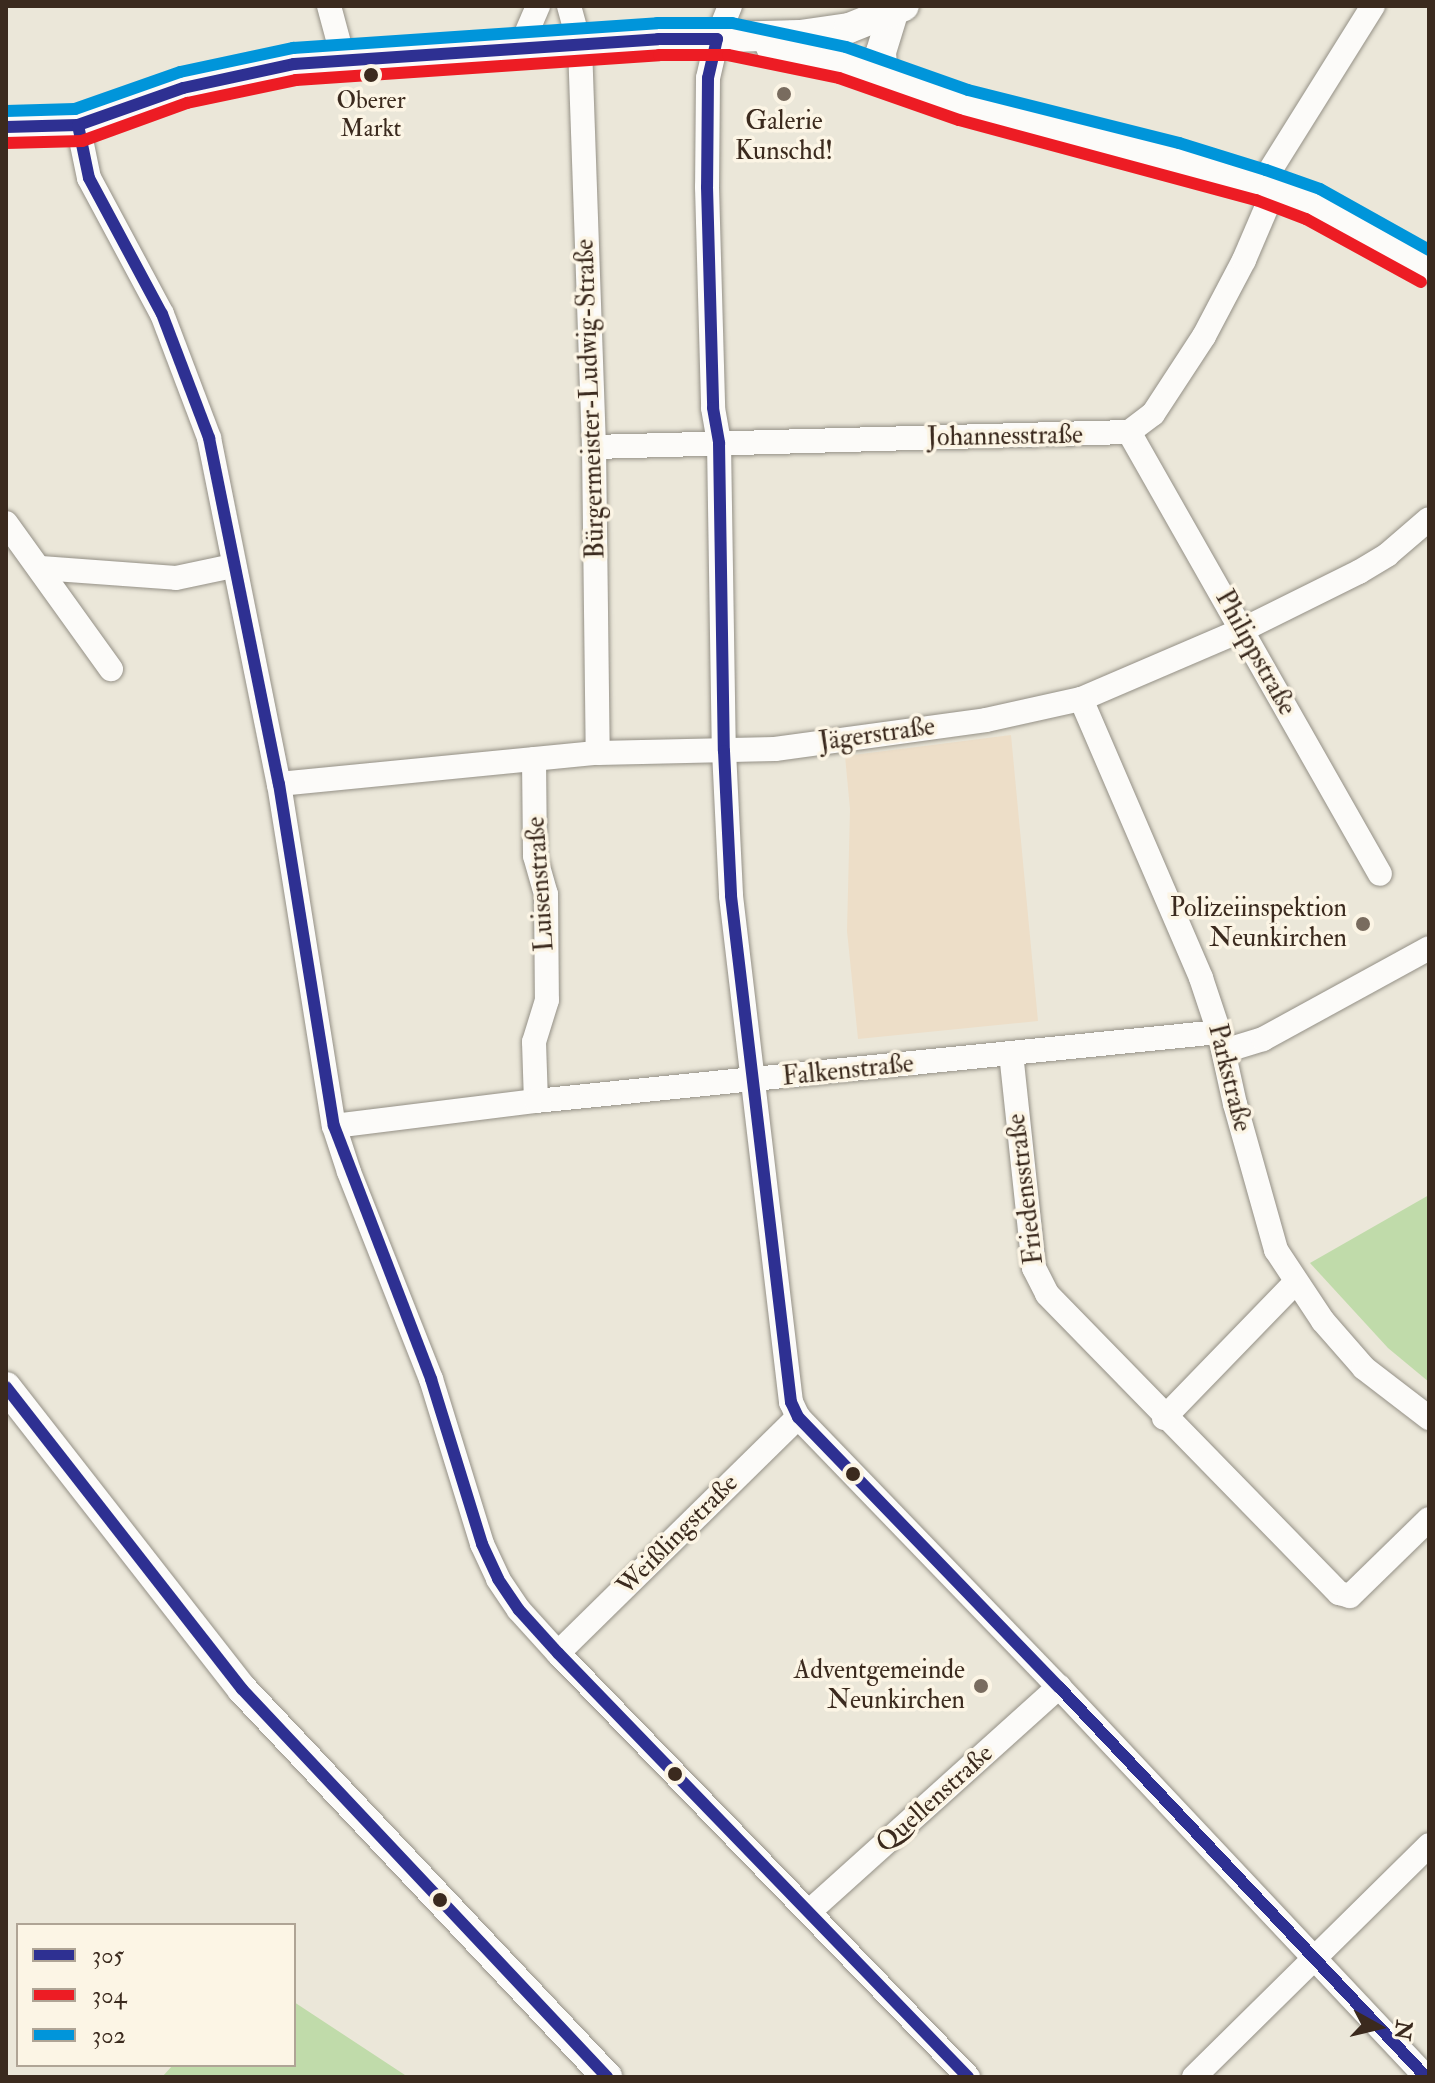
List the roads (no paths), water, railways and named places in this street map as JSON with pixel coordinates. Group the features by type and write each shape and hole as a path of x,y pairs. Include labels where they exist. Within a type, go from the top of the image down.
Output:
{"street":[{"path":"329,6 343,58"},
{"path":"520,48 538,6"},
{"name":"Bürgermeister-Ludwig-Straße","path":"569,6 580,46 594,447 598,753"},
{"path":"730,6 723,39 708,78 707,187 713,408 719,443 724,751 731,896 750,1081 786,1378 798,1417 1059,1687 1312,1960 1426,2077"},
{"path":"1129,432 1153,414 1204,336 1268,187 1373,6"},
{"path":"6,127 78,125 183,88 239,73 343,58 723,39 849,28 898,10"},
{"path":"883,76 881,52 898,10"},
{"path":"723,39 843,63 963,105 1175,159 1268,187 1313,204 1429,268"},
{"path":"78,125 89,178 162,314 200,408 279,784 334,1126 349,1172 431,1379 482,1544 498,1579 519,1610 558,1653 716,1818 811,1910 968,2077"},
{"name":"Johannesstraße","path":"594,447 1129,432"},
{"name":"Philippstraße","path":"1129,432 1380,874"},
{"path":"6,523 111,669"},
{"name":"Jägerstraße","path":"279,784 598,753 775,749 936,728 1081,699 1242,630 1359,572 1427,527"},
{"path":"41,568 176,578 233,566"},
{"name":"Parkstraße","path":"1081,699 1201,978 1222,1042 1268,1232 1295,1283 1364,1368 1429,1418"},
{"name":"Luisenstraße","path":"534,759 535,856 544,883 547,1000 534,1042 536,1101"},
{"name":"Falkenstraße","path":"334,1126 536,1101 1011,1053 1263,1039 1429,948"},
{"name":"Friedensstraße","path":"1011,1053 1037,1279 1047,1294 1164,1418 1345,1596 1350,1596 1429,1519"},
{"path":"1164,1418 1295,1283"},
{"path":"6,1387 242,1689 313,1769 607,2077"},
{"name":"Weißlingstraße","path":"558,1653 798,1417"},
{"name":"Quellenstraße","path":"811,1910 1059,1687"},
{"path":"1194,2077 1429,1845"}],"place":[{"name":"Oberer Markt","path":"371,75"},
{"name":"Galerie Kunschd!","path":"784,94"},
{"name":"Polizeiinspektion Neunkirchen","path":"1363,924"},
{"name":"Adventgemeinde Neunkirchen","path":"981,1686"}]}
